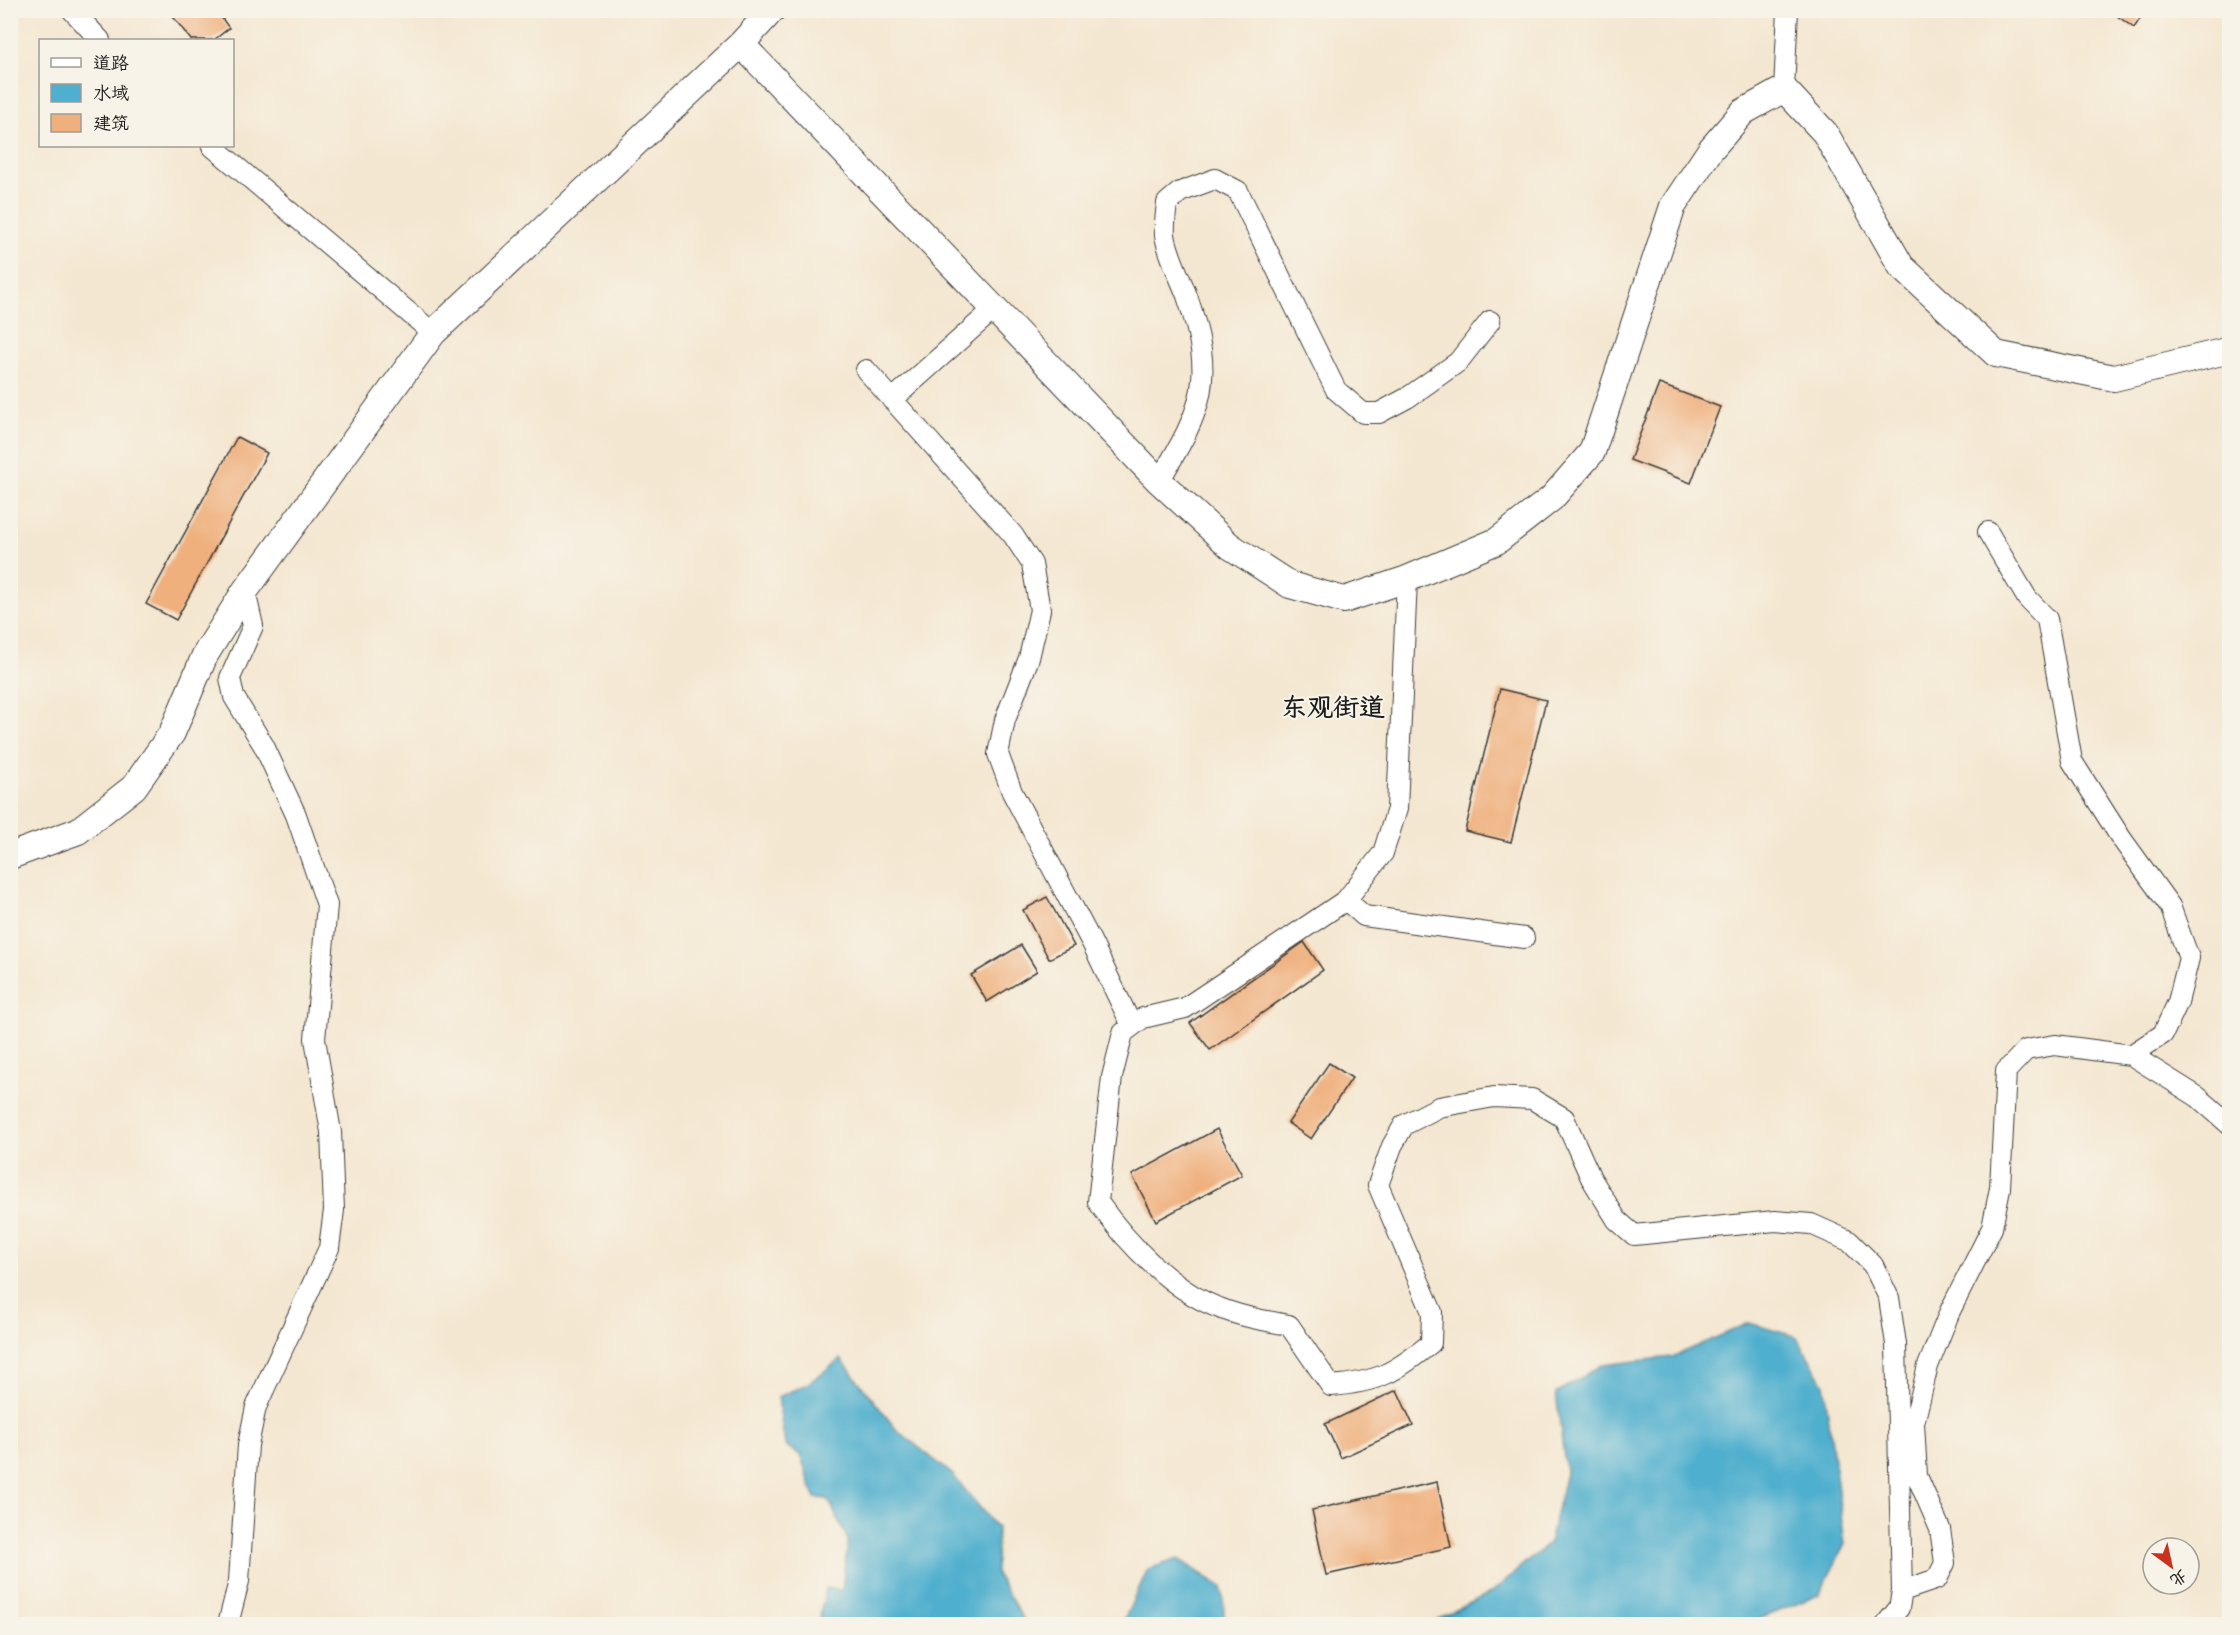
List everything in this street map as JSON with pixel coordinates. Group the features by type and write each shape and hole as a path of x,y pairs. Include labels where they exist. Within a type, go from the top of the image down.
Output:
{"main road":[{"path":"10,856 78,831 134,787 172,733 205,655 245,591 433,333 741,44 772,10"},
{"path":"741,44 1159,481 1230,546 1290,585 1344,600 1407,579 1497,541 1552,498 1592,452 1673,206 1711,149 1743,112 1784,89 1826,133 1901,266 1996,354 2114,378 2229,350"}],"street":[{"path":"72,10 99,39"},
{"path":"1784,89 1788,10"},
{"path":"213,147 433,333"},
{"path":"1159,481 1190,430 1200,403 1203,362 1187,297 1165,236 1167,203 1180,192 1215,179 1238,190 1336,390 1363,413 1379,413 1407,398 1458,362 1490,321"},
{"path":"892,400 994,309"},
{"path":"866,370 1013,535 1032,564 1040,610 1029,658 1005,720 998,754 1012,792 1092,943 1132,1026"},
{"path":"1988,532 2027,598 2047,619 2072,761 2121,838 2170,906 2189,958 2178,1002 2163,1034 2131,1055"},
{"path":"1407,579 1396,809 1383,853 1346,900 1185,1008 1143,1018 1123,1033 1112,1077 1098,1202 1120,1234 1186,1291 1220,1309 1289,1324 1331,1386 1361,1383 1399,1370 1431,1343 1432,1312 1378,1185 1392,1146 1404,1125 1439,1107 1494,1097 1532,1099 1564,1118 1591,1178 1617,1220 1634,1235 1775,1221 1811,1224 1849,1241 1873,1265 1889,1298 1896,1344 1902,1591 1899,1608 1887,1624"},
{"path":"228,1624 239,1581 248,1445 256,1407 329,1248 334,1210 331,1132 315,1039 327,905 296,815 264,746 234,697 230,678 253,626 245,591"},
{"path":"1346,900 1364,916 1524,938"},
{"path":"1902,1591 1937,1579 1945,1563 1940,1529 1917,1476 1914,1423 1928,1366 1950,1311 1992,1228 2000,1188 2006,1071 2026,1050 2055,1045 2131,1055 2198,1097 2229,1125"}],"water":[{"path":"1749,1323 1797,1337 1824,1384 1845,1544 1819,1595 1747,1624 1428,1624 1492,1592 1549,1543 1566,1473 1556,1393 1602,1365 1672,1357"},
{"path":"841,1359 896,1429 952,1474 997,1528 996,1574 1026,1624 818,1624 826,1588 842,1590 848,1540 828,1499 815,1498 800,1455 785,1445 778,1397 807,1384"},
{"path":"1178,1559 1222,1587 1225,1624 1122,1624 1148,1569"}],"building":[{"path":"168,10 216,10 229,28 215,39 190,39"},
{"path":"2109,10 2146,10 2134,28"},
{"path":"1659,384 1720,407 1691,483 1630,460"},
{"path":"237,437 267,453 176,620 146,604"},
{"path":"1500,689 1546,700 1511,842 1465,831"},
{"path":"1047,897 1074,946 1049,959 1023,910"},
{"path":"1304,942 1323,970 1210,1050 1190,1023"},
{"path":"1021,945 1037,971 987,1002 971,975"},
{"path":"1329,1063 1352,1078 1311,1139 1288,1123"},
{"path":"1217,1129 1242,1175 1156,1221 1132,1175"},
{"path":"1397,1390 1413,1425 1341,1458 1325,1424"},
{"path":"1437,1482 1451,1547 1326,1575 1312,1510"}],"district":[{"name":"东观街道","path":"1333,707"}]}
